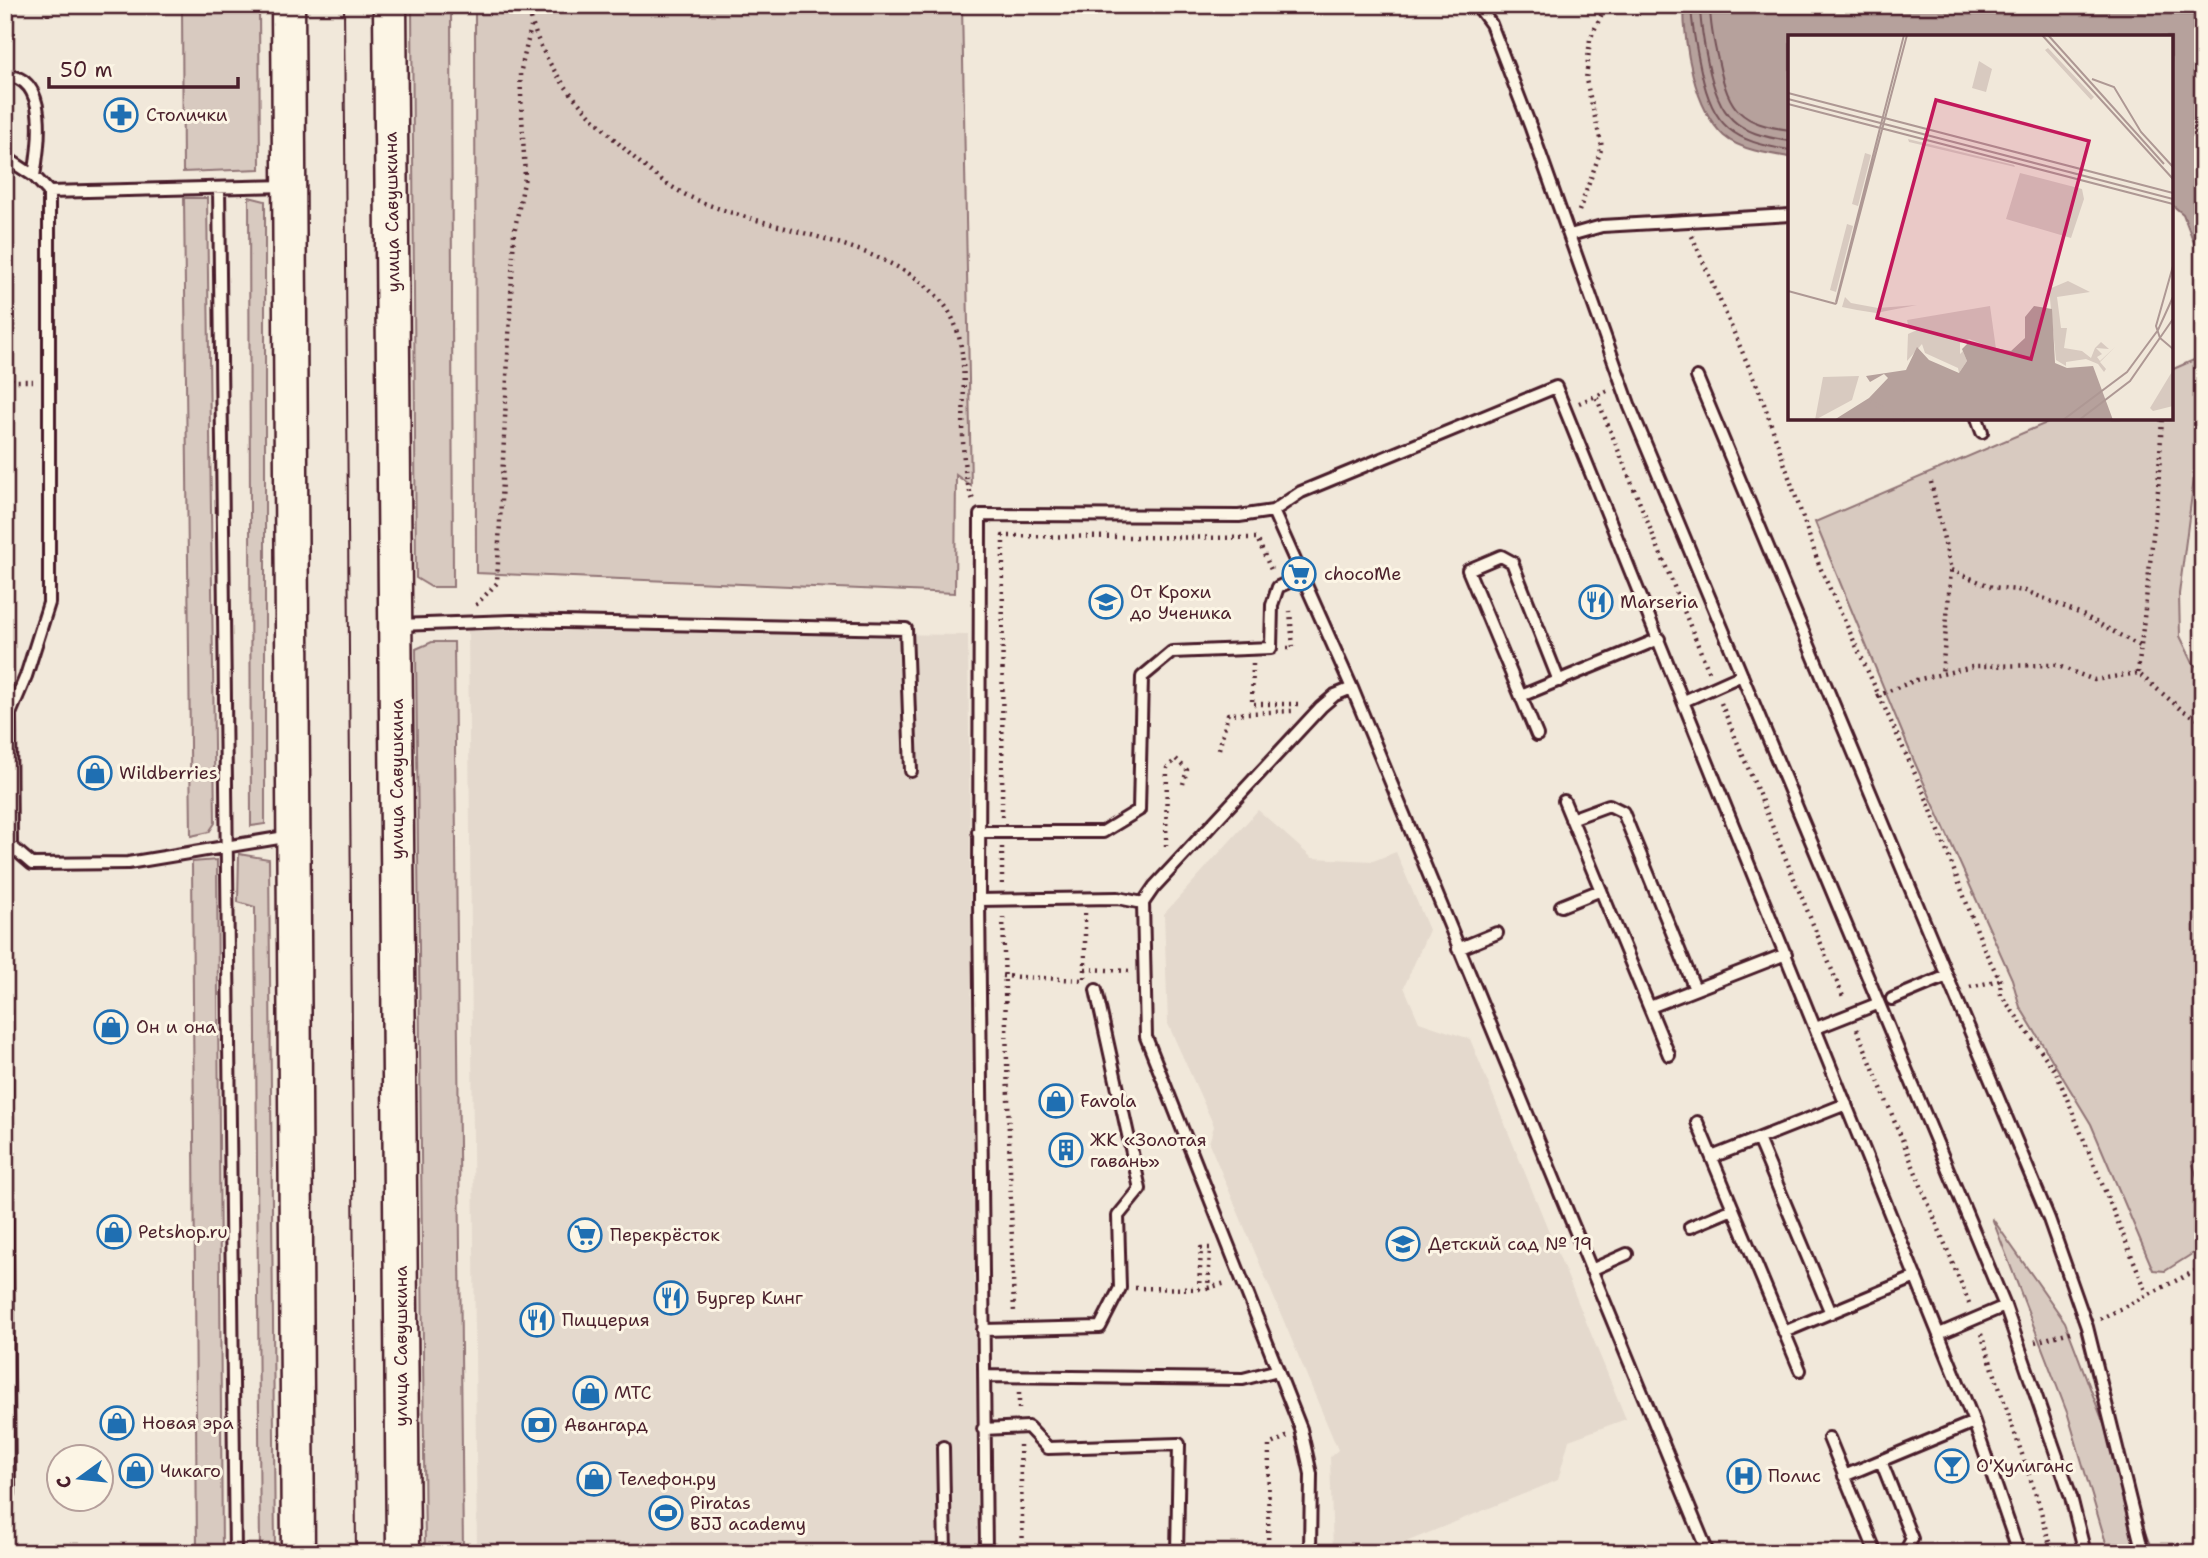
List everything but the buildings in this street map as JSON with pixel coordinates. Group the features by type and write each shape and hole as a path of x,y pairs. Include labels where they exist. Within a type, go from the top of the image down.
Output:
{"main road":[{"path":"288,5 298,1553"},
{"name":"улица Савушкина","path":"390,5 403,1553"}],"lane":[{"path":"1477,5 1492,24 1622,385 1877,1004 2005,1306 2071,1497 2085,1553"},
{"path":"5,76 24,80 33,90 38,155 34,176"},
{"path":"5,157 34,176 48,192 48,603 26,676 7,714 8,846 32,864 115,863 293,836"},
{"path":"48,192 289,186"},
{"path":"219,188 229,844 235,1553"},
{"path":"1570,235 1602,226 1788,215"},
{"path":"1697,377 2049,1219 2087,1327 2143,1553"},
{"path":"986,1553 978,832 980,515 1239,516 1273,511 1301,492 1556,387 1975,1422 2019,1553"},
{"path":"1978,420 1982,432"},
{"path":"1273,511 1352,688 1708,1553"},
{"path":"1537,735 1468,570 1501,556 1512,562 1559,681"},
{"path":"978,832 1103,832 1139,810 1142,677 1172,652 1271,649 1272,605 1278,587 1302,576"},
{"path":"395,625 512,621 906,629 911,771"},
{"path":"1521,696 1659,639"},
{"path":"1684,701 1742,675"},
{"path":"1310,1553 1311,1474 1307,1451 1278,1370 1146,1037 1143,903 1154,887 1321,707 1335,695 1352,688"},
{"path":"1564,800 1669,1055"},
{"path":"1572,819 1609,805 1623,812 1695,989"},
{"path":"1561,906 1601,890"},
{"path":"979,900 1118,898 1143,903"},
{"path":"1458,949 1497,933"},
{"path":"1650,1007 1786,954"},
{"path":"1892,999 1947,976"},
{"path":"983,1330 1100,1327 1120,1288 1118,1216 1140,1189 1096,990"},
{"path":"1816,1028 1877,1004"},
{"path":"5,1012 9,1493 5,1498"},
{"path":"1712,1157 1846,1104"},
{"path":"1697,1122 1800,1370"},
{"path":"1758,1139 1831,1313"},
{"path":"1690,1227 1733,1209"},
{"path":"1591,1269 1627,1254"},
{"path":"1784,1332 1916,1278"},
{"path":"1939,1334 2005,1306"},
{"path":"984,1376 1243,1379 1278,1370"},
{"path":"1844,1476 1975,1422"},
{"path":"983,1429 1028,1427 1048,1448 1179,1444 1177,1553"},
{"path":"1829,1438 1876,1553"},
{"path":"943,1447 945,1553"},
{"path":"1881,1461 1912,1539 1901,1553"}],"path":[{"path":"48,5 48,16"},
{"path":"528,5 531,26 557,75 579,104 656,178 689,196 867,255 926,285 944,303 960,338 967,488"},
{"path":"1570,235 1602,146 1586,80 1590,39 1606,5"},
{"path":"459,623 497,583 514,233 526,177 520,74 531,26"},
{"path":"1686,223 1761,395 1819,565 1927,800 1985,951 2000,980 2001,995 2056,1072 2147,1293"},
{"path":"5,298 5,565"},
{"path":"6,377 14,381"},
{"path":"1622,385 1596,396 1976,1319 2039,1504 2052,1553"},
{"path":"2138,673 2158,490 2162,420"},
{"path":"1931,482 1951,570 1942,674"},
{"path":"1015,1329 1002,976 1003,536 1257,538 1293,616 1293,648"},
{"path":"1951,570 1992,587 2037,595 2140,646"},
{"path":"1253,649 1252,704 1286,704"},
{"path":"1877,696 1916,680 1978,666 2056,665 2094,680 2138,673 2182,710 2203,721"},
{"path":"1219,749 1228,714 1290,713 1299,704"},
{"path":"1159,854 1168,845 1167,768 1176,759 1187,770 1184,784"},
{"path":"1086,898 1085,969 1111,970"},
{"path":"1002,976 1085,980"},
{"path":"1952,991 2000,980"},
{"path":"1120,1288 1199,1289 1201,1248 1210,1248 1208,1288"},
{"path":"2020,1346 2087,1327 2147,1293 2203,1267"},
{"path":"1018,1376 1023,1553"},
{"path":"1269,1445 1269,1553"}],"shaded area":[{"path":"182,5 259,5 260,169 183,172"},
{"path":"412,5 451,5 453,587 431,587 416,578"},
{"path":"475,5 962,5 971,486 956,475 955,593 476,573"},
{"path":"249,197 265,201 265,824 251,826"},
{"path":"184,198 207,198 215,823 209,832 191,836"},
{"path":"2203,356 2195,471 2179,594 2180,636 2193,663 2203,671 2203,1157 2192,1162 2203,1195 2203,1247 2165,1271 2153,1270 2091,1124 2020,1007 2012,979 1914,761 1815,522 2053,420 2173,420 2173,369"},
{"path":"468,630 968,635 977,1553 477,1553"},
{"path":"432,642 454,642 463,1553 425,1553 416,649"},
{"name":"Детский сад № 19","path":"1258,810 1312,858 1373,861 1396,852 1429,930 1404,987 1419,1022 1470,1039 1626,1419 1569,1440 1558,1480 1379,1553 1333,1553 1330,1457 1338,1450 1209,1143 1214,1126 1168,1024 1164,914"},
{"path":"239,854 269,859 275,1553 260,1553 255,907 238,902"},
{"path":"217,860 222,1553 197,1553 192,862"},
{"path":"1992,1218 2065,1322 2153,1553 2109,1553 2068,1415"}],"water":[{"path":"1684,5 2203,5 2203,266 2183,214 2173,206 2173,35 1788,35 1788,157 1755,151 1724,136 1714,124 1698,93 1686,38"}],"tram line":[{"path":"344,5 356,1553"}],"place":[{"name":"Столички","path":"121,115"},
{"name":"chocoMe","path":"1299,574"},
{"name":"От Крохи до Ученика","path":"1106,602"},
{"name":"Marseria","path":"1596,602"},
{"name":"Wildberries","path":"95,773"},
{"name":"Он и она","path":"111,1027"},
{"name":"Favola","path":"1056,1101"},
{"name":"ЖК «Золотая гавань»","path":"1066,1150"},
{"name":"Petshop.ru","path":"114,1232"},
{"name":"Перекрёсток","path":"585,1235"},
{"name":"Детский сад № 19","path":"1403,1244"},
{"name":"Бургер Кинг","path":"671,1298"},
{"name":"Пиццерия","path":"537,1320"},
{"name":"МТС","path":"590,1393"},
{"name":"Новая эра","path":"117,1423"},
{"name":"Авангард","path":"539,1425"},
{"name":"О'Хулиганс","path":"1952,1466"},
{"name":"Чикаго","path":"136,1471"},
{"name":"Полис","path":"1744,1476"},
{"name":"Телефон.ру","path":"594,1479"},
{"name":"Piratas BJJ academy","path":"666,1513"}]}
